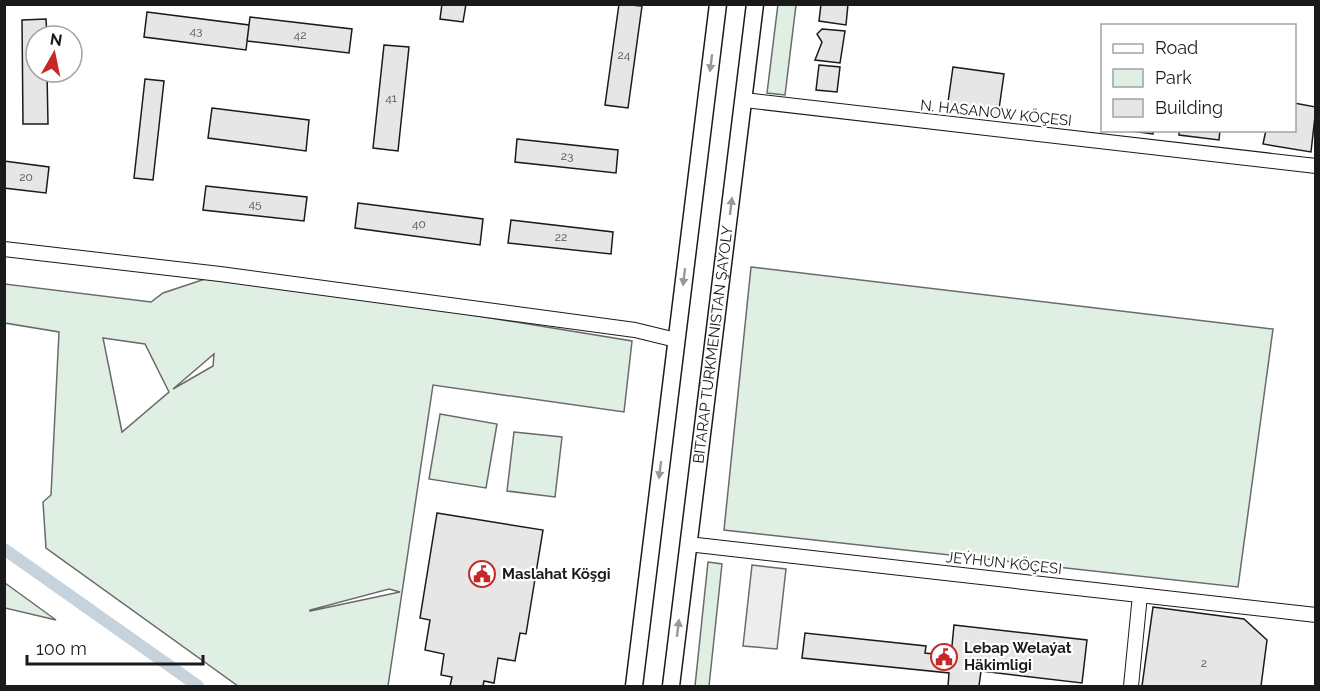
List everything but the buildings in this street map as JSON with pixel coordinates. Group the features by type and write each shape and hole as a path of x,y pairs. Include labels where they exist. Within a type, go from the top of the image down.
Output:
{"main road":[{"path":"634,687 718,4"},
{"name":"BITARAP TÜRKMENISTAN ŞAÝOLY","path":"670,687 755,4"}],"street":[{"name":"N. HASANOW KÖÇESI","path":"744,100 1316,165"},
{"path":"4,249 220,274 635,330 676,340"},
{"name":"JEÝHUN KÖÇESI","path":"688,544 1316,615"},
{"path":"1131,687 1140,595"}],"green space":[{"path":"778,4 796,5 785,95 767,93"},
{"path":"751,267 1273,329 1238,587 724,530"},
{"path":"220,274 632,341 624,412 433,385 388,686 238,686 46,548 43,502 51,495 59,332 5,323 5,284 151,302 163,293","holes":["103,338 145,344 169,392 122,432","214,354 213,366 173,389","389,589 400,592 310,611"]},
{"path":"440,414 497,424 486,488 429,479"},
{"path":"514,432 562,437 555,497 507,491"},
{"path":"708,562 722,564 709,686 695,686"},
{"path":"5,583 56,620 5,608"}],"shaded area":[{"path":"752,565 786,569 777,649 743,646"}],"waterway":[{"path":"4,549 198,686"}],"place":[{"name":"Maslahat Köşgi","path":"482,574"},
{"name":"Lebap Welaýat Häkimligi","path":"944,657"}]}
